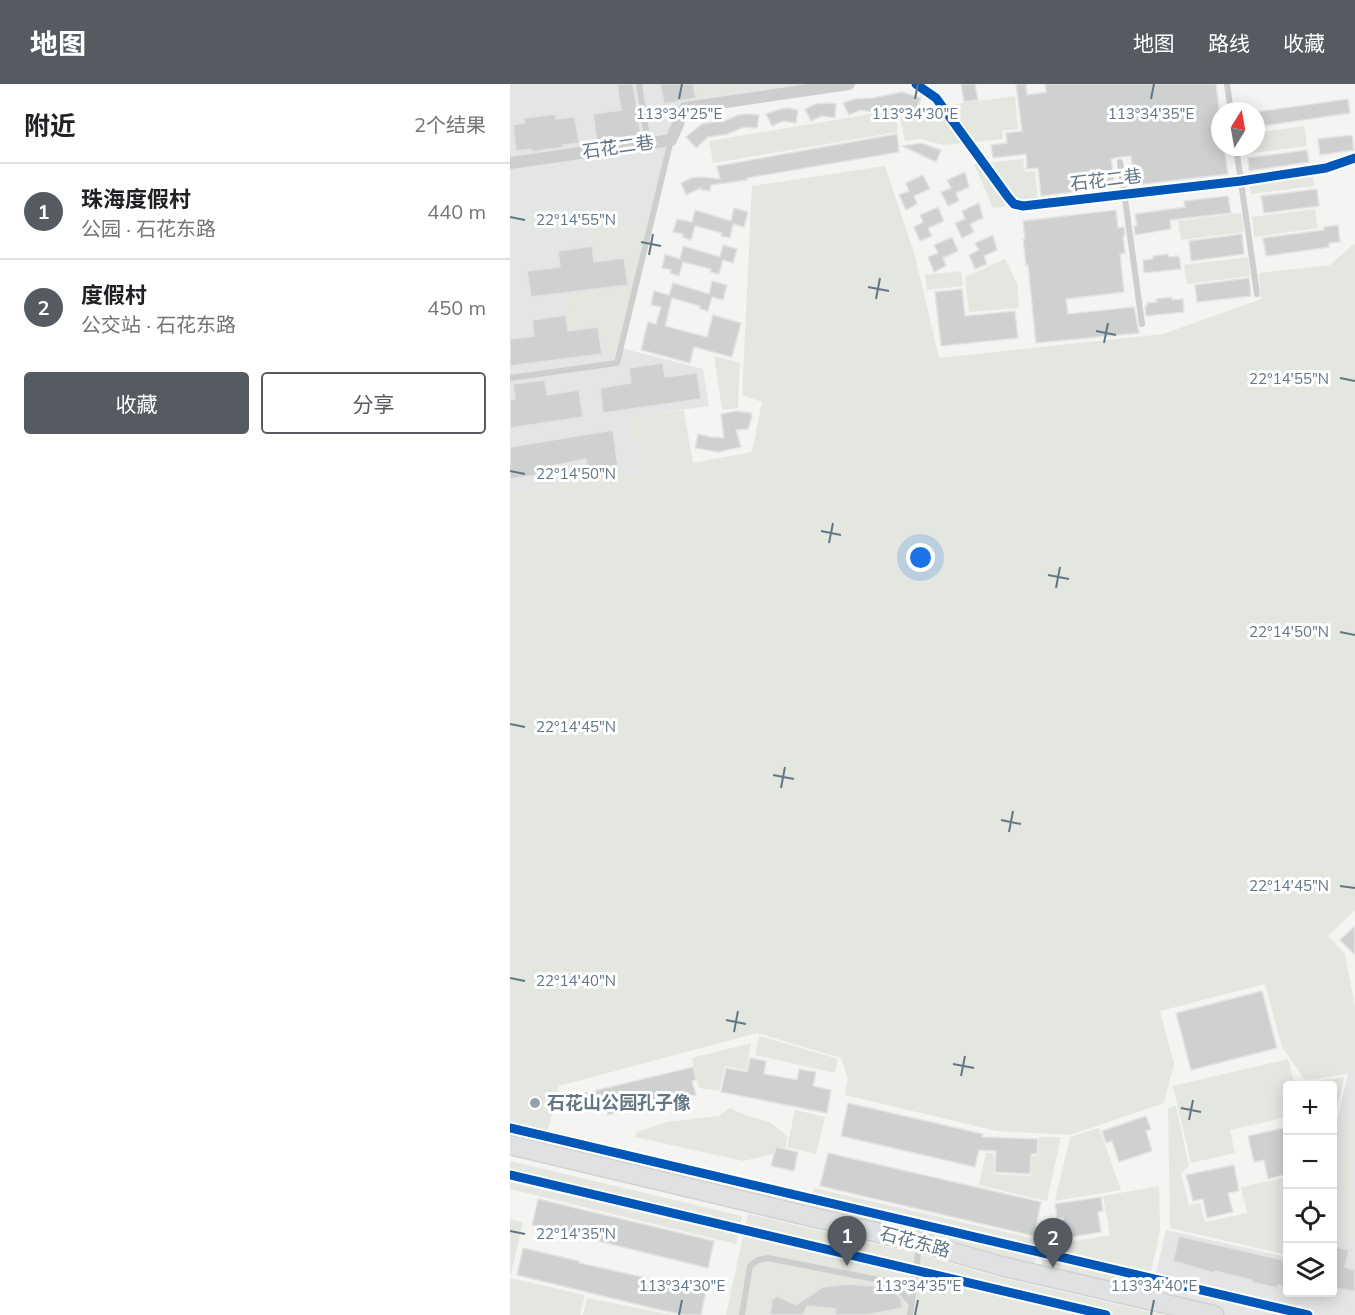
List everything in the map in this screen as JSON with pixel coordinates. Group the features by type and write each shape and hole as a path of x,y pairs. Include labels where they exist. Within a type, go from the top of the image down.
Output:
{"main road":[{"name":"石花东路","path":"510,1145 921,1243 1001,1266 1214,1315"},
{"name":"石花东路","path":"510,1158 918,1254 998,1277 1164,1315"}],"street":[{"name":"石花二巷","path":"510,163 671,140 685,108 849,84"},
{"name":"石花二巷","path":"915,84 936,98 1014,204 1023,206 1241,181 1326,168 1355,158"}],"lane":[{"path":"639,84 648,143"},
{"path":"1227,84 1230,102"},
{"path":"510,378 617,363 671,140"},
{"path":"1237,156 1257,294"},
{"path":"1120,162 1142,324"},
{"path":"910,1315 918,1254"},
{"path":"742,1315 750,1266 758,1260 768,1258 884,1281 898,1288 911,1303"}],"shaded area":[{"path":"510,84 849,84 685,108 671,140 621,348 703,369 709,406 631,417 639,475 510,492"},
{"path":"736,84 738,98 700,104 698,88"},
{"path":"1015,96 1018,129 1002,131 1003,139 944,145 921,139 905,141 899,112"},
{"path":"895,110 898,132 713,163 709,141"},
{"path":"1304,126 1307,146 1265,151 1265,132"},
{"path":"1023,159 1025,172 1035,171 1038,202 993,208 974,164"},
{"path":"885,166 915,256 939,358 1163,334 1261,299 1259,273 1330,265 1355,243 1355,910 1328,936 1345,954 1355,1007 1355,1073 1305,1080 1282,1047 1265,984 1160,1011 1174,1064 1164,1103 1070,1135 997,1131 845,1095 848,1079 841,1058 757,1033 559,1086 542,1153 510,1145 510,492 639,475 631,417 684,410 693,463 752,452 762,402 742,395 752,186"},
{"path":"1311,167 1314,186 1251,194 1248,175"},
{"path":"1315,209 1318,228 1254,237 1252,217"},
{"path":"1241,213 1244,232 1181,240 1178,221"},
{"path":"650,220 617,351 605,352 601,324 570,328 566,294 629,286 626,256 596,259 592,228"},
{"path":"1248,257 1250,276 1187,284 1184,265"},
{"path":"1005,259 1017,283 1019,308 969,312 965,277"},
{"path":"961,271 963,286 927,290 925,275"},
{"path":"714,356 740,363 738,408 722,410"},
{"path":"759,1036 838,1059 835,1073 755,1055"},
{"path":"751,1043 746,1070 725,1066 719,1091 699,1088 692,1058"},
{"path":"1288,1059 1294,1081 1283,1081 1283,1118 1230,1130 1235,1153 1191,1163 1173,1086"},
{"path":"1355,1073 1355,1315 1215,1315 1150,1300 1166,1230 1283,1256 1283,1297 1337,1297 1337,1122 1348,1074"},
{"path":"1344,1077 1337,1109 1337,1081 1317,1081"},
{"path":"1176,1106 1189,1166 1181,1173 1189,1205 1200,1203 1205,1222 1247,1213 1241,1187 1283,1178 1283,1254 1170,1228 1168,1108"},
{"path":"730,1108 770,1122 787,1136 785,1151 743,1161 635,1137 637,1132 667,1122 719,1116"},
{"path":"795,1110 825,1117 816,1154 787,1147"},
{"path":"1342,1117 1355,1120 1355,1154 1348,1186 1355,1196 1355,1242 1337,1238 1337,1139"},
{"path":"1099,1128 1121,1190 1055,1201 1070,1137"},
{"path":"1039,1137 1061,1137 1047,1201 979,1185 986,1153 994,1153 994,1174 1031,1176 1032,1156 1038,1156"},
{"path":"510,1161 742,1216 736,1244 510,1189"},
{"path":"1159,1186 1160,1230 1146,1295 1040,1271 1052,1220 1060,1219 1065,1243 1110,1235 1103,1196"},
{"path":"814,1188 1040,1240 1033,1271 809,1213"},
{"path":"748,1214 918,1254 998,1277 1163,1315 726,1315"},
{"path":"510,1219 523,1222 510,1278"},
{"path":"510,1278 585,1295 580,1315 510,1315"},
{"path":"587,1298 672,1315 583,1315"}],"building":[{"path":"617,84 633,84 641,136 597,142 593,114 621,110"},
{"path":"660,84 693,84 696,98 664,104"},
{"path":"961,84 975,84 978,100 964,102"},
{"path":"1016,84 1026,84 1027,95 1046,92 1045,84 1216,84 1218,102 1211,102 1211,156 1225,156 1228,174 1135,185 1131,156 1120,157 1111,159 1115,187 1041,196 1038,168 1027,169 1026,154 993,158 991,145 1007,143 1006,133 1022,131"},
{"path":"902,92 921,98 916,112 901,106 875,112 860,110 849,115 843,103 854,99"},
{"path":"1348,99 1350,113 1265,126 1265,111"},
{"path":"815,104 836,104 835,118 822,116 811,121 805,109"},
{"path":"787,108 798,110 796,123 783,121 772,126 766,114"},
{"path":"555,114 556,119 575,117 579,143 531,152 531,149 516,151 513,125 524,123 524,118"},
{"path":"748,114 759,115 757,128 744,127 728,134 708,137 696,148 686,137 702,124"},
{"path":"897,134 899,152 711,185 710,191 701,190 701,188 686,195 681,183 691,178 720,179 717,166"},
{"path":"1352,135 1354,150 1320,155 1318,139"},
{"path":"921,143 941,150 936,162 902,146"},
{"path":"1307,150 1309,162 1249,171 1248,158"},
{"path":"965,172 969,187 956,193 959,201 948,206 941,192 951,188 947,180"},
{"path":"923,175 930,189 914,196 917,204 906,210 899,195 909,191 906,183"},
{"path":"1317,189 1319,206 1264,213 1261,196"},
{"path":"1228,196 1231,213 1170,220 1171,229 1135,235 1134,226 1137,226 1135,214 1185,207 1184,201"},
{"path":"979,203 983,218 970,224 974,232 962,238 955,223 965,219 962,211"},
{"path":"938,207 944,221 928,228 932,236 920,241 914,227 923,222 920,215"},
{"path":"734,208 748,212 744,227 733,224 730,238 721,236 722,233 695,226 691,240 682,237 683,234 673,232 677,219 692,222 695,210 731,221"},
{"path":"1116,210 1118,228 1124,227 1125,236 1123,236 1125,253 1120,254 1124,292 1066,299 1068,314 1134,307 1139,333 1036,343 1023,239 1025,239 1023,221"},
{"path":"1338,225 1340,242 1329,243 1329,247 1266,256 1263,238 1324,230 1324,227"},
{"path":"1242,234 1244,254 1191,261 1189,241"},
{"path":"993,235 997,250 984,256 987,264 975,269 969,255 979,250 975,243"},
{"path":"952,237 958,251 943,258 946,266 934,272 928,257 938,253 934,245"},
{"path":"723,245 737,249 733,263 723,260 719,274 710,272 711,269 683,262 679,276 670,273 671,270 662,268 665,254 680,259 683,246 720,257"},
{"path":"592,246 594,262 624,258 628,285 531,297 527,271 560,267 558,251"},
{"path":"1168,254 1168,257 1179,256 1181,269 1144,273 1143,260"},
{"path":"1249,278 1251,296 1197,302 1195,285"},
{"path":"712,281 727,285 723,300 712,297 708,311 700,309 700,306 672,298 665,326 707,337 713,315 741,323 732,357 694,347 690,363 641,350 648,322 656,324 661,307 651,305 654,291 669,295 673,283 709,294"},
{"path":"962,289 965,316 1015,311 1018,338 941,346 935,292"},
{"path":"1172,297 1172,300 1183,299 1184,312 1146,316 1147,303"},
{"path":"566,315 568,331 598,327 602,354 510,366 510,339 534,336 532,320"},
{"path":"663,363 665,377 697,373 701,399 603,413 600,388 631,383 629,368"},
{"path":"545,380 547,395 579,390 583,417 510,428 510,400 515,399 513,384"},
{"path":"737,411 751,413 752,417 748,429 736,430 741,447 718,452 695,448 698,434 724,438 721,414"},
{"path":"613,430 619,474 599,477 598,468 588,470 586,459 547,467 548,473 510,479 510,447"},
{"path":"1355,926 1355,955 1340,940"},
{"path":"1262,991 1277,1048 1191,1070 1176,1013"},
{"path":"750,1058 766,1061 764,1074 797,1080 799,1069 816,1072 813,1086 831,1090 827,1113 721,1092 726,1068 747,1072"},
{"path":"693,1067 696,1080 692,1081 696,1095 608,1115 607,1109 597,1112 595,1104 588,1106 585,1093"},
{"path":"848,1103 983,1134 982,1137 1038,1139 1037,1154 1031,1154 1030,1174 995,1172 996,1151 979,1150 975,1167 841,1136"},
{"path":"1146,1116 1151,1129 1146,1131 1152,1151 1119,1162 1112,1141 1106,1143 1102,1131"},
{"path":"1283,1128 1283,1175 1268,1179 1264,1160 1254,1162 1248,1136"},
{"path":"776,1147 798,1152 794,1171 771,1166"},
{"path":"828,1153 1041,1202 1034,1236 820,1186"},
{"path":"1234,1165 1239,1191 1228,1193 1233,1212 1207,1218 1203,1199 1193,1201 1186,1175"},
{"path":"1101,1197 1103,1211 1098,1212 1101,1232 1066,1238 1063,1217 1057,1218 1055,1204"},
{"path":"538,1199 714,1241 708,1268 532,1225"},
{"path":"1179,1236 1283,1260 1283,1286 1278,1285 1277,1288 1173,1261"},
{"path":"1337,1247 1349,1250 1345,1267 1355,1270 1355,1292 1337,1288"},
{"path":"523,1248 706,1291 701,1315 684,1315 656,1309 517,1275"},
{"path":"848,1284 885,1287 895,1292 901,1299 902,1308 867,1315 835,1315 836,1309 807,1306 803,1315 770,1315 772,1300 777,1296 796,1305 823,1287"}],"cycle path":[{"path":"916,84 936,98 1008,197 1014,204 1023,206 1241,181 1326,168 1355,158"},
{"path":"510,1128 1308,1315"},
{"path":"510,1175 1106,1315"}],"place":[{"name":"石花山公园孔子像","path":"535,1103"},
{"name":"珠海度假村","path":"847,1266"},
{"name":"度假村","path":"1053,1268"}]}
